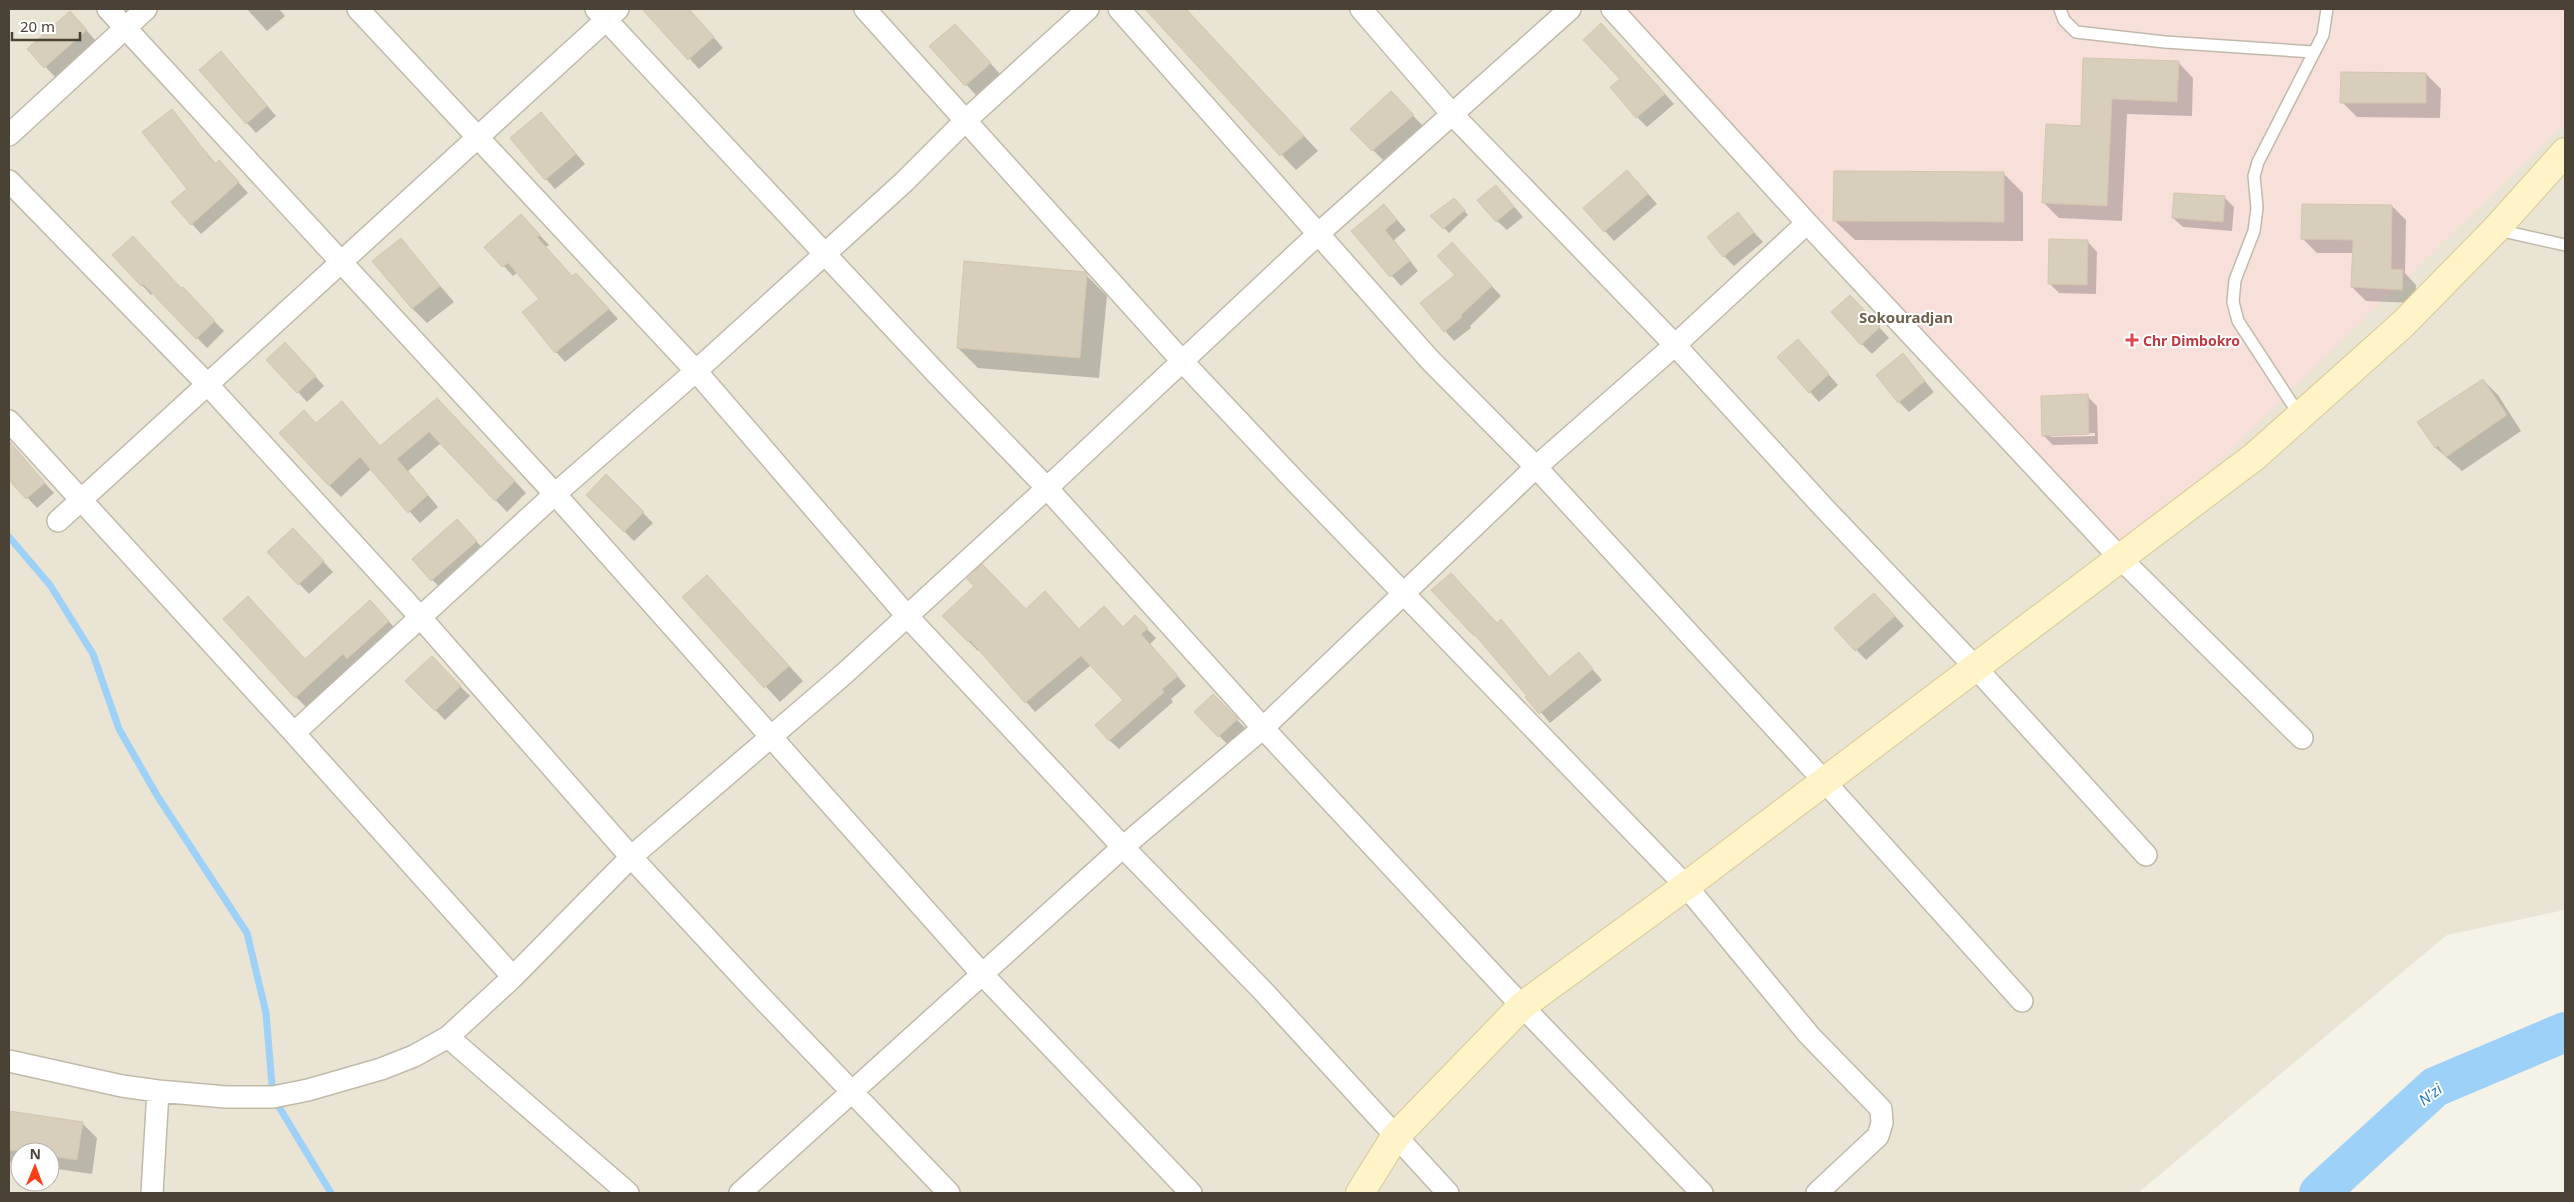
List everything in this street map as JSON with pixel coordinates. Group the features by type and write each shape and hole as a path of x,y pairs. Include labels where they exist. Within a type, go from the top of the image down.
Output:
{"main road":[{"path":"1360,1193 1395,1137 1522,1006 1825,782 2254,458 2403,324 2496,229 2565,152"}],"street":[{"path":"108,9 340,263 555,494 770,738 983,975 1191,1193"},
{"path":"9,136 146,9"},
{"path":"358,9 696,371 907,616 1123,848 1263,991 1448,1193"},
{"path":"865,9 1182,361 1403,594 1686,886 1809,1035 1881,1109 1882,1122 1878,1136 1817,1193"},
{"path":"294,733 555,494 696,371 904,182 965,121 1088,9"},
{"path":"1119,9 1430,360 1536,467 1825,782 2022,1001"},
{"path":"1362,9 1452,114 1675,345 1825,510 1976,668 2146,854"},
{"path":"9,1061 122,1086 158,1091 252,1098 308,1090 381,1069 414,1056 448,1037 513,977 631,857 770,738 907,616 1047,488 1318,234 1570,9"},
{"path":"1612,9 1806,223 2120,558 2302,738"},
{"path":"58,521 478,137 607,12 938,375 1047,488 1263,728 1522,1006 1702,1193"},
{"path":"9,181 208,385 421,618 631,857 761,997 949,1193"},
{"path":"740,1193 1123,848 1263,728 1536,467 1675,345 1806,223"},
{"path":"9,421 294,733 513,977"},
{"path":"448,1037 628,1193"},
{"path":"152,1193 158,1091"}],"lane":[{"path":"2060,9 2064,20 2076,32 2175,43 2313,52"},
{"path":"2300,416 2238,322 2234,302 2235,280 2254,231 2257,208 2254,188 2256,169 2323,35 2327,9"},
{"path":"2496,229 2565,245"}],"shaded area":[{"path":"9,9 2565,9 2565,910 2447,935 2138,1193 9,1193"},
{"name":"Chr Dimbokro","path":"1621,9 2565,9 2565,123 2120,558"}],"building":[{"path":"642,9 689,9 714,37 688,60"},
{"path":"1145,9 1186,9 1304,136 1280,156"},
{"path":"70,11 87,30 44,68 27,49"},
{"path":"1601,23 1665,94 1636,118 1610,87 1620,79 1583,40"},
{"path":"955,24 991,63 965,86 929,46"},
{"path":"221,51 267,106 246,124 199,70"},
{"path":"2083,58 2179,61 2177,102 2112,99 2107,206 2042,203 2046,124 2081,126"},
{"path":"2341,72 2426,73 2426,103 2340,103"},
{"path":"1391,91 1414,115 1372,151 1350,129"},
{"path":"172,109 215,164 219,160 239,182 191,225 171,202 187,189 142,132"},
{"path":"541,112 576,154 545,180 510,138"},
{"path":"1627,170 1648,194 1604,232 1583,208"},
{"path":"1834,171 2004,172 2004,222 1833,221"},
{"path":"1496,185 1514,207 1496,222 1477,200"},
{"path":"2174,193 2225,196 2223,222 2172,218"},
{"path":"1454,198 1465,210 1443,229 1430,216"},
{"path":"1384,204 1397,220 1385,230 1410,261 1390,277 1351,231"},
{"path":"2302,204 2392,205 2391,269 2403,270 2402,290 2351,287 2353,240 2301,239"},
{"path":"1738,212 1754,232 1723,257 1707,237"},
{"path":"521,214 540,235 537,237 572,276 576,273 609,309 555,353 522,312 539,299 508,263 502,267 484,247"},
{"path":"133,236 181,288 183,287 215,321 196,339 112,255"},
{"path":"401,238 440,286 412,309 372,261"},
{"path":"2049,239 2088,240 2087,285 2048,284"},
{"path":"1452,242 1492,286 1461,315 1462,317 1444,332 1420,303 1455,275 1437,256"},
{"path":"964,261 1085,272 1087,275 1080,358 957,348"},
{"path":"1850,295 1880,327 1861,345 1831,312"},
{"path":"1798,339 1829,374 1809,393 1777,357"},
{"path":"285,342 316,376 297,393 266,360"},
{"path":"1903,353 1925,381 1898,403 1876,375"},
{"path":"2483,379 2507,415 2446,457 2438,446 2435,448 2417,422"},
{"path":"2088,394 2089,434 2042,436 2041,396"},
{"path":"437,398 515,481 495,501 429,432 397,459 428,495 408,513 360,457 329,486 279,433 304,410 316,423 342,401 380,446"},
{"path":"9,441 45,483 26,499 9,480"},
{"path":"606,474 644,512 624,532 586,495"},
{"path":"457,519 477,541 431,581 412,559"},
{"path":"293,528 324,561 298,585 267,552"},
{"path":"982,564 1026,609 1045,591 1079,629 1104,606 1123,627 1135,615 1148,628 1141,634 1178,676 1162,689 1164,692 1109,741 1095,725 1123,700 1081,656 1025,703 970,640 968,642 942,616 974,586 967,579"},
{"path":"1451,573 1497,623 1501,619 1549,677 1579,652 1593,669 1539,714 1525,697 1527,696 1475,635 1431,590"},
{"path":"707,575 789,666 764,688 682,597"},
{"path":"1874,593 1895,616 1855,651 1834,628"},
{"path":"248,596 305,659 370,600 389,621 347,659 343,654 295,698 223,619"},
{"path":"432,656 461,686 435,711 405,681"},
{"path":"1213,694 1238,719 1218,737 1194,712"},
{"path":"9,1111 83,1122 77,1160 60,1157 60,1142 10,1142 9,1150"}],"waterway":[{"path":"9,537 50,585 93,654 119,729 158,797 247,933 266,1013 273,1097 331,1193"},
{"name":"N'zi","path":"2319,1193 2435,1087 2565,1032"}],"place":[{"name":"Chr Dimbokro","path":"2132,340"}],"district":[{"name":"Sokouradjan","path":"1906,317"}]}
